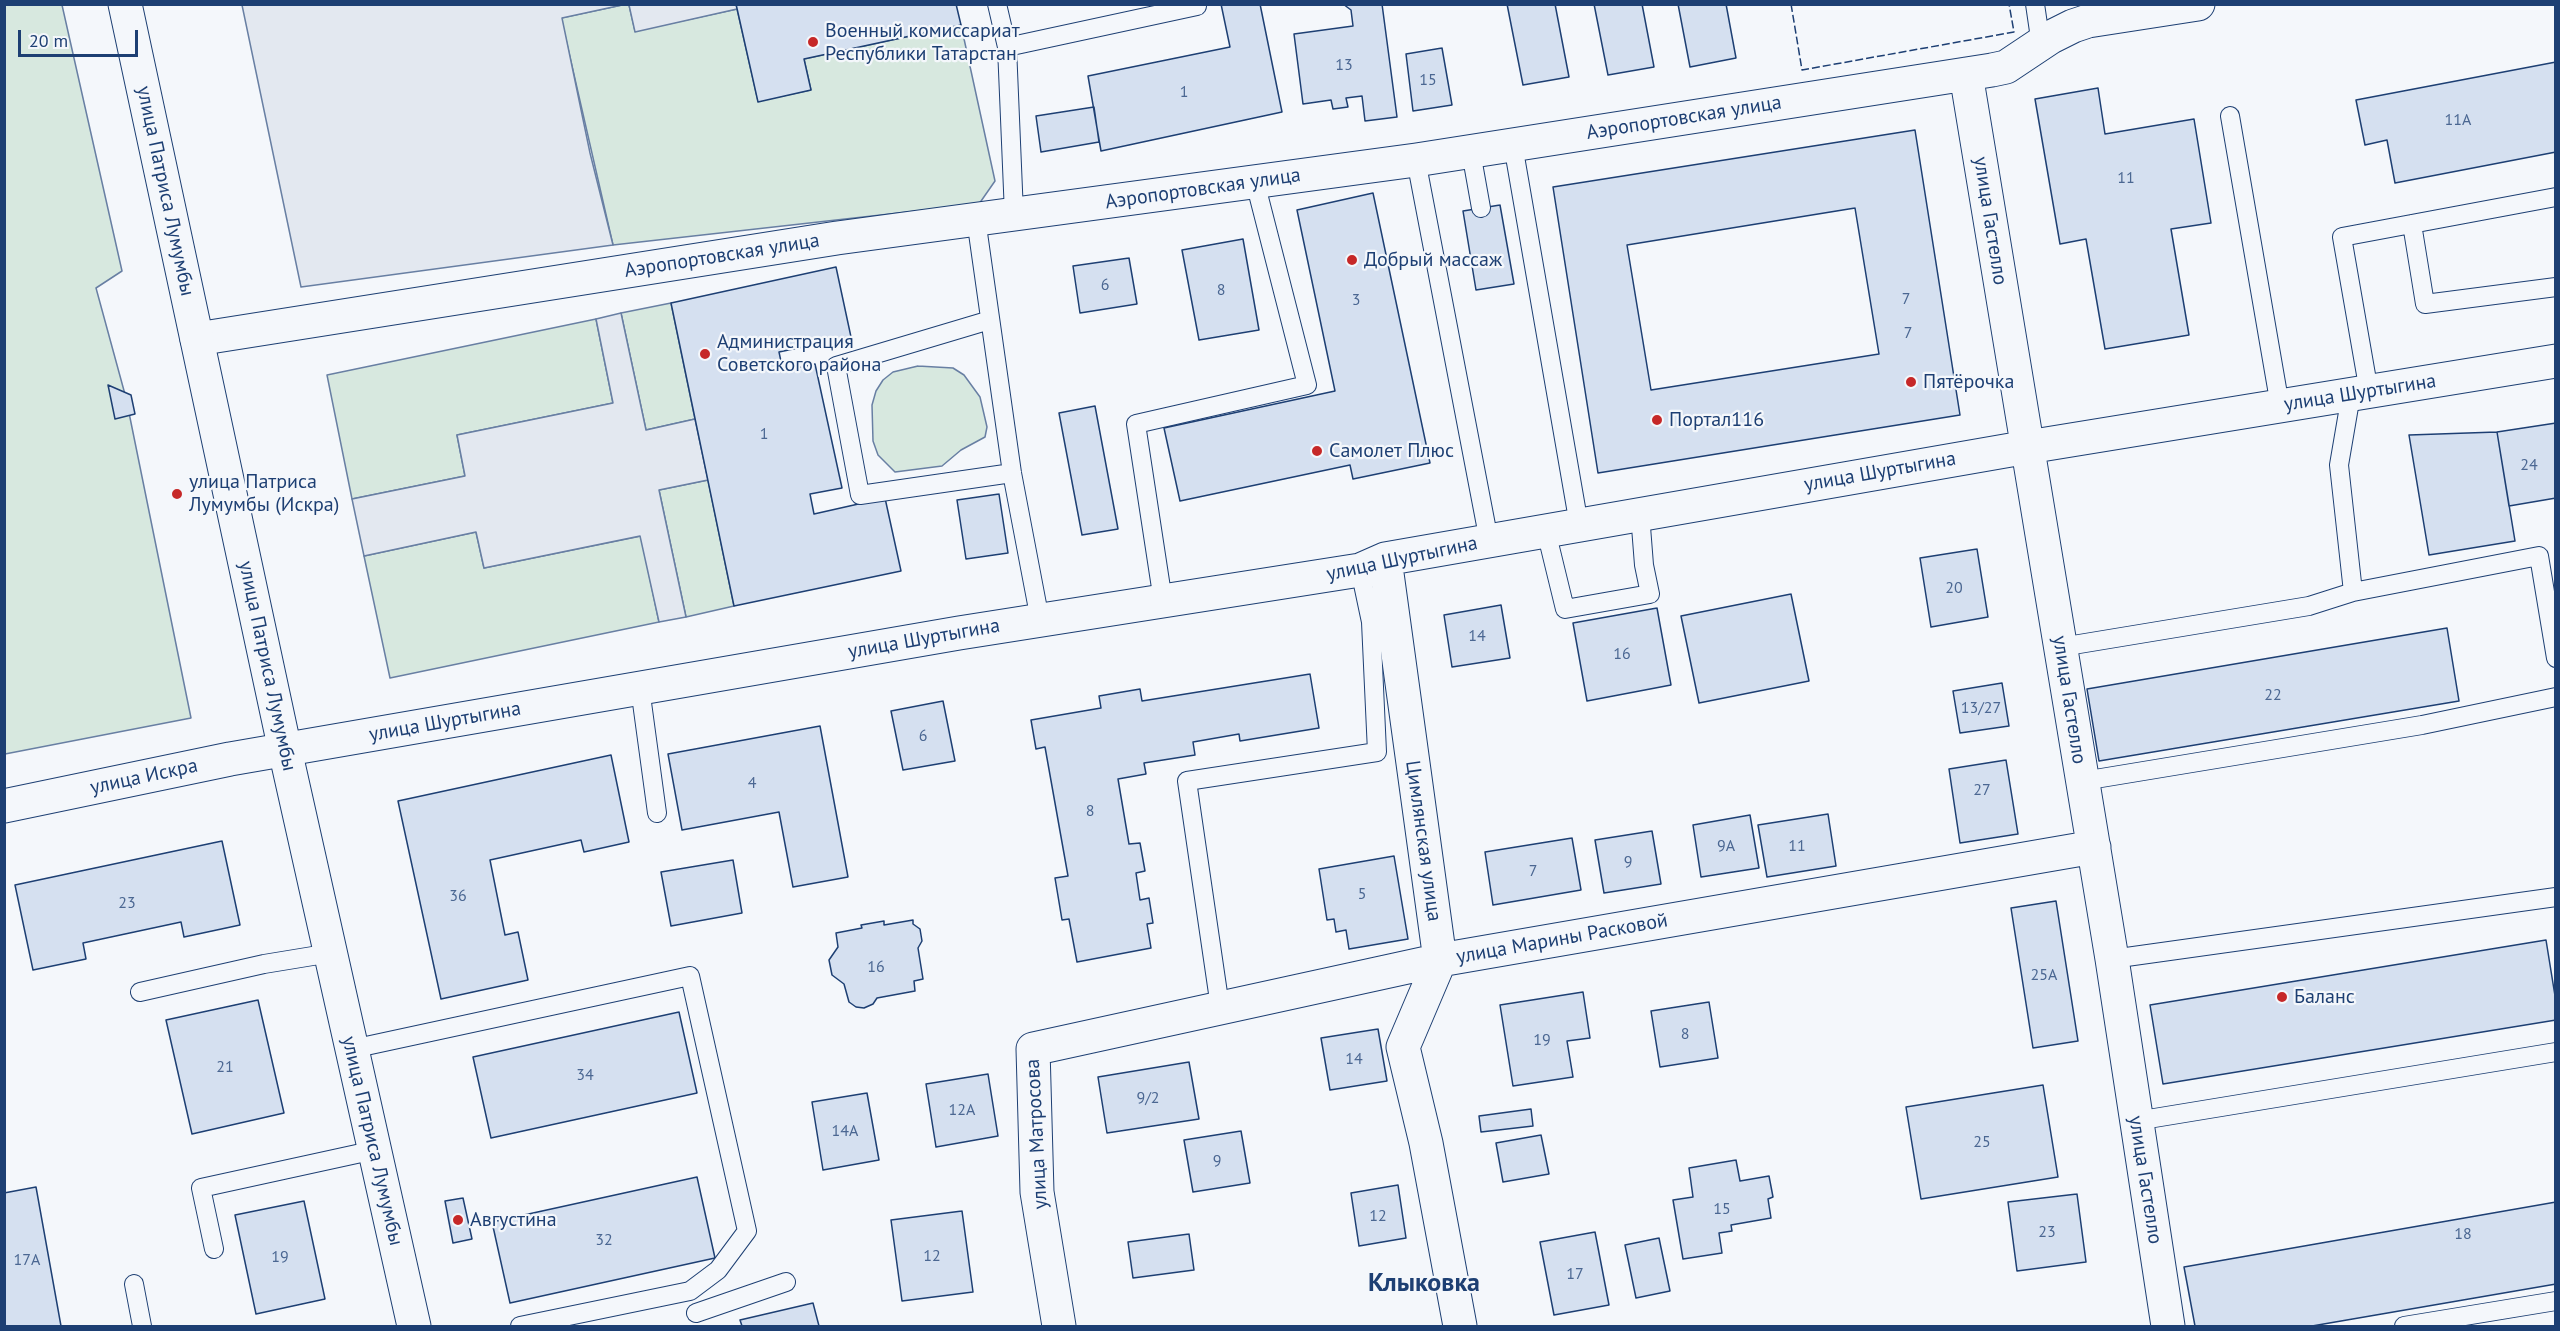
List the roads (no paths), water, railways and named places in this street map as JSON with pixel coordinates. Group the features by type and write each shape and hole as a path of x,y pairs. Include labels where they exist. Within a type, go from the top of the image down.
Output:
{"street":[{"name":"улица Патриса Лумумбы","path":"125,4 285,750 414,1326"},
{"name":"Аэропортовская улица","path":"197,339 837,238 1416,160 1966,74 2006,67 2064,30 2088,21 2198,4"},
{"name":"улица Гастелло","path":"1966,74 2094,847 2168,1326"},
{"name":"улица Шуртыгина","path":"285,750 1040,620 1163,601 1640,514 2028,447 2556,361"},
{"name":"Цимлянская улица","path":"1372,564 1440,960"},
{"name":"улица Искра","path":"4,806 285,750"},
{"name":"улица Марины Расковой","path":"1033,1049 1440,960 2094,847"},
{"path":"1440,960 1403,1047 1426,1143 1460,1326"},
{"name":"улица Матросова","path":"1033,1049 1037,1192 1059,1326"}],"lane":[{"path":"997,4 1007,47 1014,214"},
{"path":"2035,4 2041,45"},
{"path":"1007,47 1197,6"},
{"path":"2230,116 2280,406"},
{"path":"1513,145 1579,525"},
{"path":"1471,152 1481,208"},
{"path":"1416,160 1489,541"},
{"path":"1163,601 1136,424 1307,385 1256,182"},
{"path":"2353,592 2339,465 2360,393 2343,237 2556,197"},
{"path":"976,219 1012,473 1040,620"},
{"path":"2412,224 2425,304 2556,287"},
{"path":"990,320 836,366 860,495 1012,473"},
{"path":"1546,531 1565,609 1650,594 1644,565 1640,514"},
{"path":"2061,647 2309,606 2353,592 2547,555 2556,658"},
{"path":"1220,1007 1186,781 1377,752 1371,622 1372,564"},
{"path":"640,688 657,813"},
{"path":"2082,781 2422,726 2556,698"},
{"path":"2112,959 2556,897"},
{"path":"140,992 264,964 331,953"},
{"path":"352,1049 690,976 747,1231 718,1270 690,1291 520,1326"},
{"path":"2136,1121 2556,1052"},
{"path":"214,1249 201,1188 311,1162 375,1150"},
{"path":"690,1291 698,1320 786,1282"},
{"path":"134,1284 142,1326"},
{"path":"2404,1326 2556,1301"}],"place":[{"name":"Военный комиссариат Республики Татарстан","path":"813,42"},
{"name":"Добрый массаж","path":"1352,260"},
{"name":"Администрация Советского района","path":"705,354"},
{"name":"Пятёрочка","path":"1911,382"},
{"name":"Портал116","path":"1657,420"},
{"name":"Самолет Плюс","path":"1317,451"},
{"name":"улица Патриса Лумумбы (Искра)","path":"177,494"},
{"name":"Баланс","path":"2282,997"},
{"name":"Августина","path":"458,1220"}],"district":[{"name":"Клыковка","path":"1424,1284"}]}
